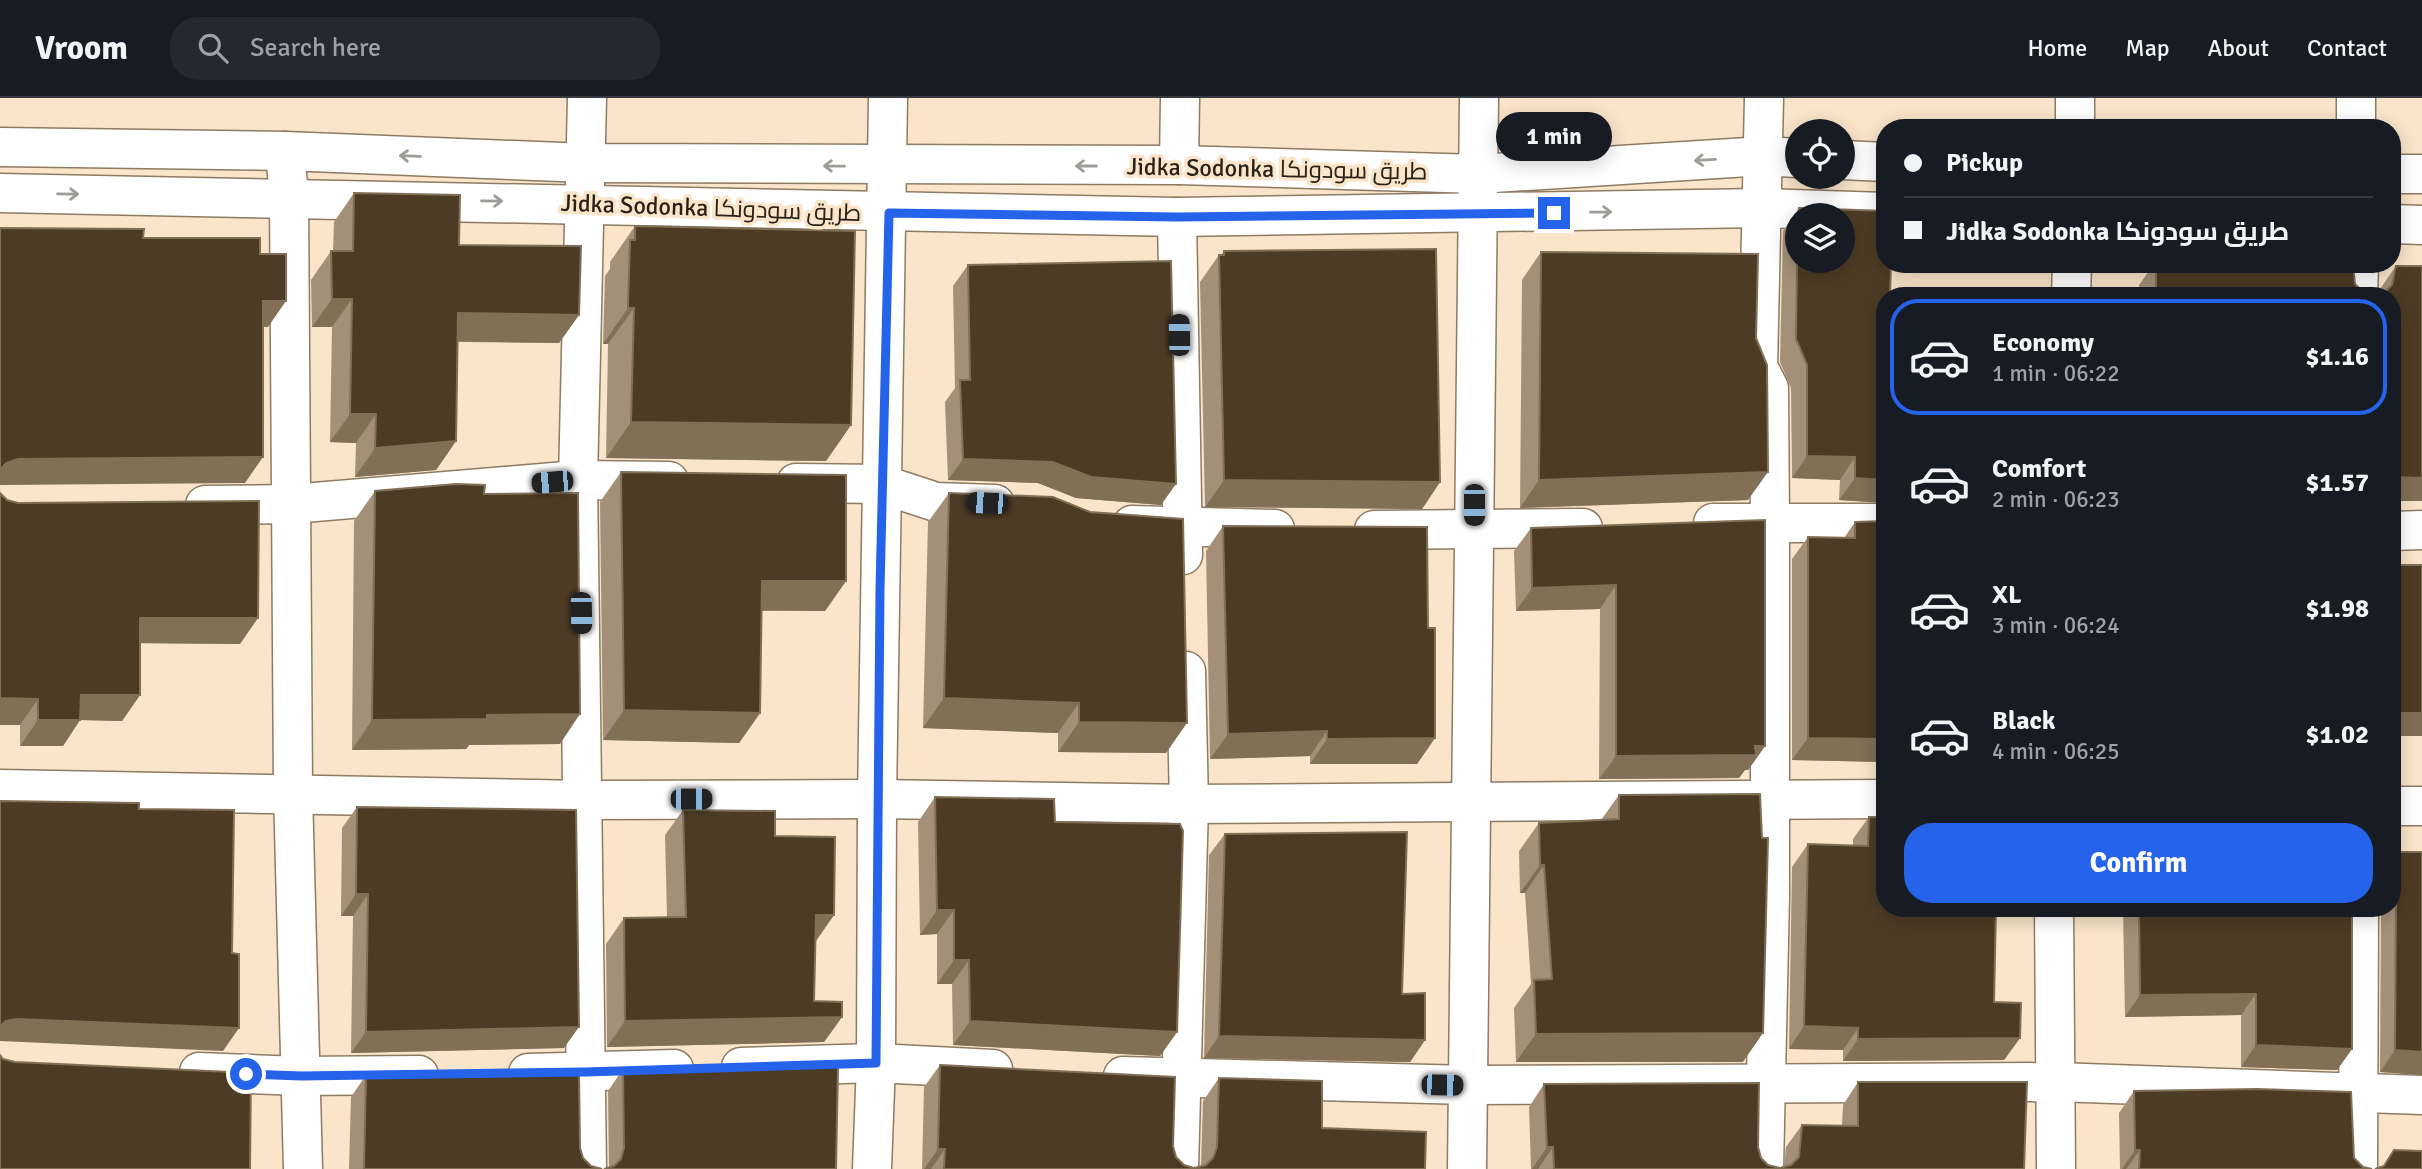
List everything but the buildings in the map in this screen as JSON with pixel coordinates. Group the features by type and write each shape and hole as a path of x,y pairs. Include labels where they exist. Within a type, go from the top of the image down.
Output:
{"street":[{"path":"587,98 578,480 587,1169"},
{"path":"872,1169 876,1063 881,484 889,213 888,98"},
{"path":"1179,166 1180,98"},
{"path":"1467,1169 1479,98"},
{"path":"1764,98 1781,157 1761,208 1758,367 1769,388 1770,521 1767,1082 1764,1169"},
{"path":"2075,98 2075,119"},
{"path":"2356,98 2356,119"},
{"name":"Jidka Sodonka طريق سودونكا","path":"0,148 285,151 587,163 1179,166 1478,174 1781,157"},
{"path":"285,151 289,197 293,792 303,1169"},
{"path":"1855,161 1876,162"},
{"path":"2401,174 2422,174"},
{"name":"Jidka Sodonka طريق سودونكا","path":"0,193 1177,217 1761,208 1876,212"},
{"path":"1177,217 1184,584"},
{"path":"2401,224 2422,225"},
{"path":"166,505 291,504 578,480 702,482"},
{"path":"757,482 881,484 936,502 1025,505"},
{"path":"1676,524 1770,521 1876,523"},
{"path":"1096,522 1183,529 1474,531 1622,526"},
{"path":"2401,531 2422,530"},
{"path":"1180,1169 1189,804 1185,639"},
{"path":"0,789 293,792 584,800 877,799 1189,804 1876,799"},
{"path":"2401,806 2422,806"},
{"path":"2054,917 2056,1169"},
{"path":"2358,1169 2359,917"},
{"path":"490,1074 876,1063 1030,1071"},
{"path":"164,1070 301,1076 450,1074"},
{"path":"1086,1074 1183,1079 1468,1085 2057,1082 2357,1095 2422,1095"}],"route":[{"path":"246,1074 301,1076 585,1072 876,1063 881,484 889,213 1177,217 1554,213"}]}
